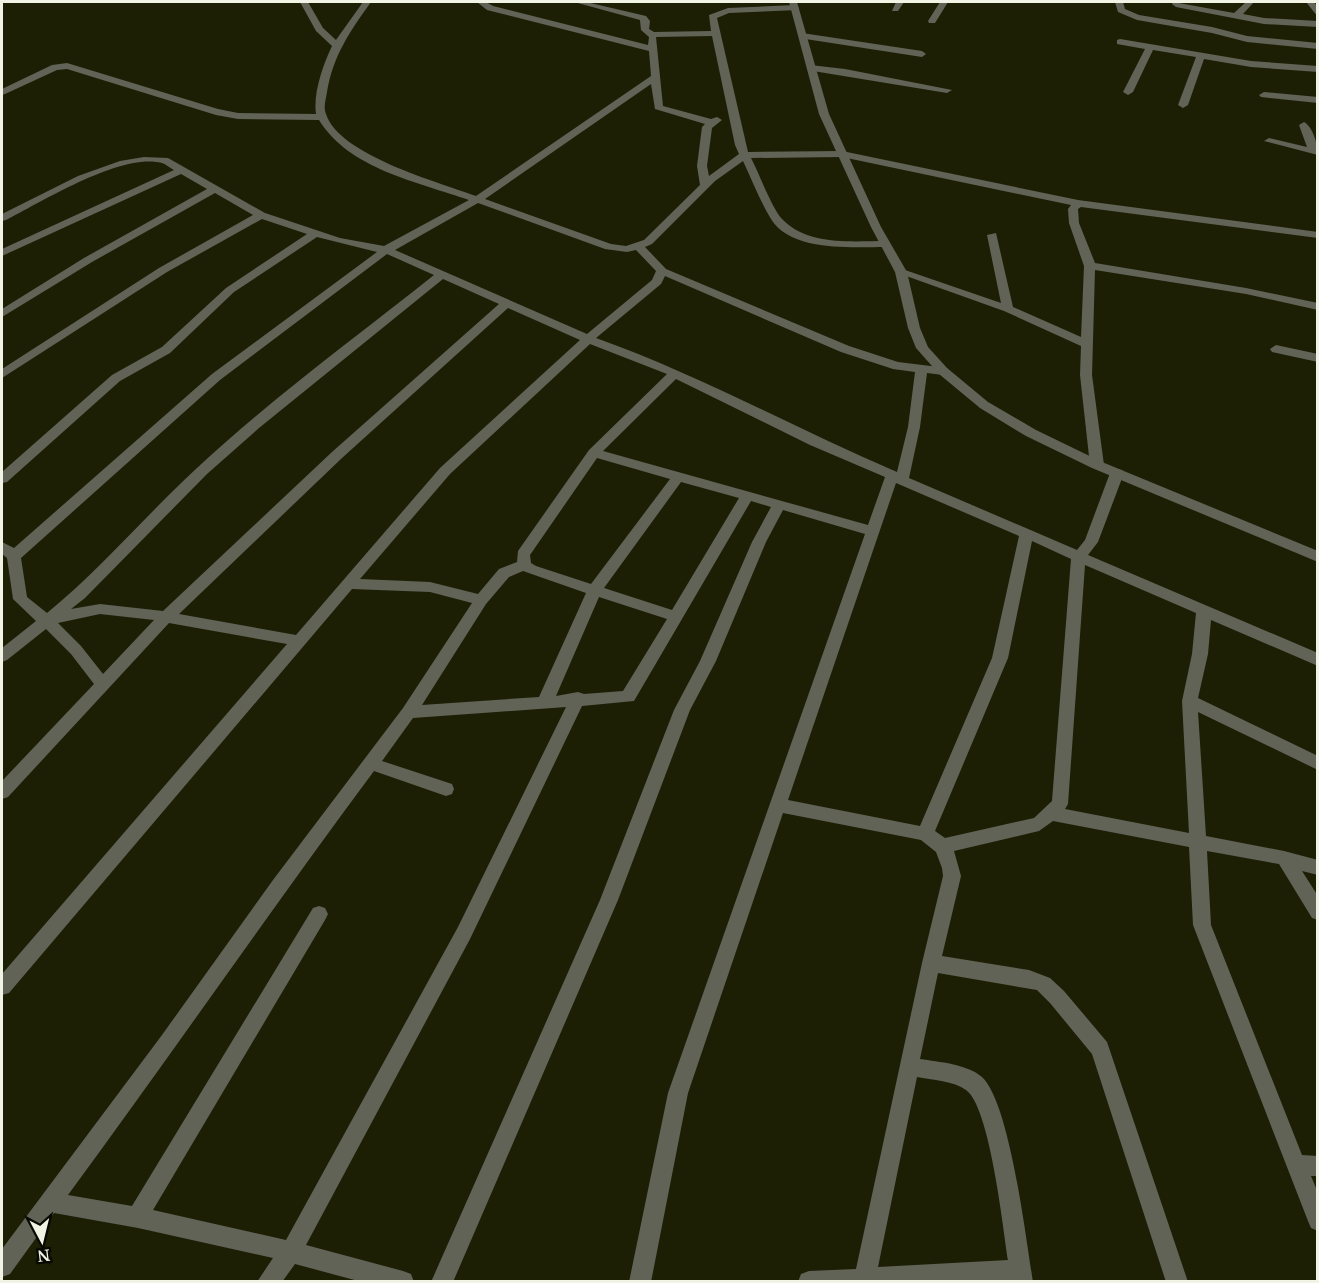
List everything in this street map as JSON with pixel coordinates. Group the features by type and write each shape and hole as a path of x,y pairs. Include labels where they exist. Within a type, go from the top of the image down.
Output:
{"street":[{"path":"304,2 319,30 336,45"},
{"path":"367,2 347,25 329,58 319,108 321,117 352,148 373,162 609,247 627,249 639,247 648,242 705,186 744,155 842,154 1078,203 1214,224 1317,235"},
{"path":"480,2 490,8 653,49"},
{"path":"578,2 643,18 646,21 645,30 652,35 716,33"},
{"path":"932,21 944,2"},
{"path":"1119,2 1121,10 1128,14 1253,40 1317,46"},
{"path":"1236,16 1250,2"},
{"path":"1310,2 1317,15"},
{"path":"1161,21 1177,3 1236,16 1317,24"},
{"path":"885,244 822,243 803,238 786,229 777,220 744,155 732,114 712,17 717,13 794,5 824,114 885,244 901,272 914,328 922,348 943,371 984,405 1031,433 1097,465 1317,558"},
{"path":"652,35 658,106 666,111 710,122 732,114"},
{"path":"802,36 922,54"},
{"path":"1120,42 1251,64 1317,69"},
{"path":"1128,92 1150,48"},
{"path":"1183,105 1201,56"},
{"path":"4,88 55,67 67,66 216,112 238,116 321,117"},
{"path":"810,68 947,90"},
{"path":"103,686 89,662 47,620 20,599 12,562 14,556 216,377 386,250 478,199 655,77"},
{"path":"1264,95 1317,100"},
{"path":"705,186 702,166 710,122"},
{"path":"1304,125 1316,152"},
{"path":"1269,141 1316,152"},
{"path":"2,218 100,171 130,160 164,160 261,215 338,241 386,250 588,339 674,374 897,478 1078,558 1317,660"},
{"path":"2,253 182,170"},
{"path":"2,314 88,260 214,189"},
{"path":"1078,203 1073,209 1074,223 1089,266 1086,375 1097,465"},
{"path":"2,374 163,270 261,215"},
{"path":"2,479 116,378 166,350 230,290 316,233"},
{"path":"992,235 1008,309"},
{"path":"639,247 662,271 846,349 897,366 943,371"},
{"path":"1089,266 1246,291 1317,307"},
{"path":"2,987 446,471 588,339 657,282 662,271"},
{"path":"901,272 1008,309 1088,344"},
{"path":"2,656 80,594 201,471 254,425 442,274"},
{"path":"2,792 165,618 337,455 507,303"},
{"path":"1276,348 1317,358"},
{"path":"640,1281 678,1093 873,531 897,478 914,427 921,369"},
{"path":"674,374 594,453 523,555 524,565 531,570 674,616"},
{"path":"594,453 873,531"},
{"path":"943,846 1039,824 1060,804 1078,558 1091,542 1117,473"},
{"path":"545,702 594,591 678,477"},
{"path":"409,712 578,698 628,697 747,496"},
{"path":"442,1281 609,900 682,710 708,661 759,542 779,505"},
{"path":"926,834 1000,658 1026,535"},
{"path":"2,547 14,556"},
{"path":"2,1266 169,1042 279,885 372,764 409,712 481,600 504,573 524,565"},
{"path":"348,584 430,586 481,600"},
{"path":"47,620 100,609 299,641"},
{"path":"1204,610 1200,654 1190,701 1202,925 1307,1165 1317,1221"},
{"path":"268,1281 292,1250 464,933 578,698"},
{"path":"1190,701 1317,764"},
{"path":"372,764 446,789"},
{"path":"778,806 926,834 943,846 950,860 952,876 931,963 865,1277"},
{"path":"1052,814 1196,840 1284,858 1317,868"},
{"path":"1284,858 1317,912"},
{"path":"138,1216 319,914"},
{"path":"931,963 1029,979 1043,984 1057,997 1100,1048 1177,1281"},
{"path":"809,1281 865,1277 1021,1276 993,1118 981,1091 970,1080 909,1066"},
{"path":"49,1202 138,1216 292,1250 403,1281"}]}
